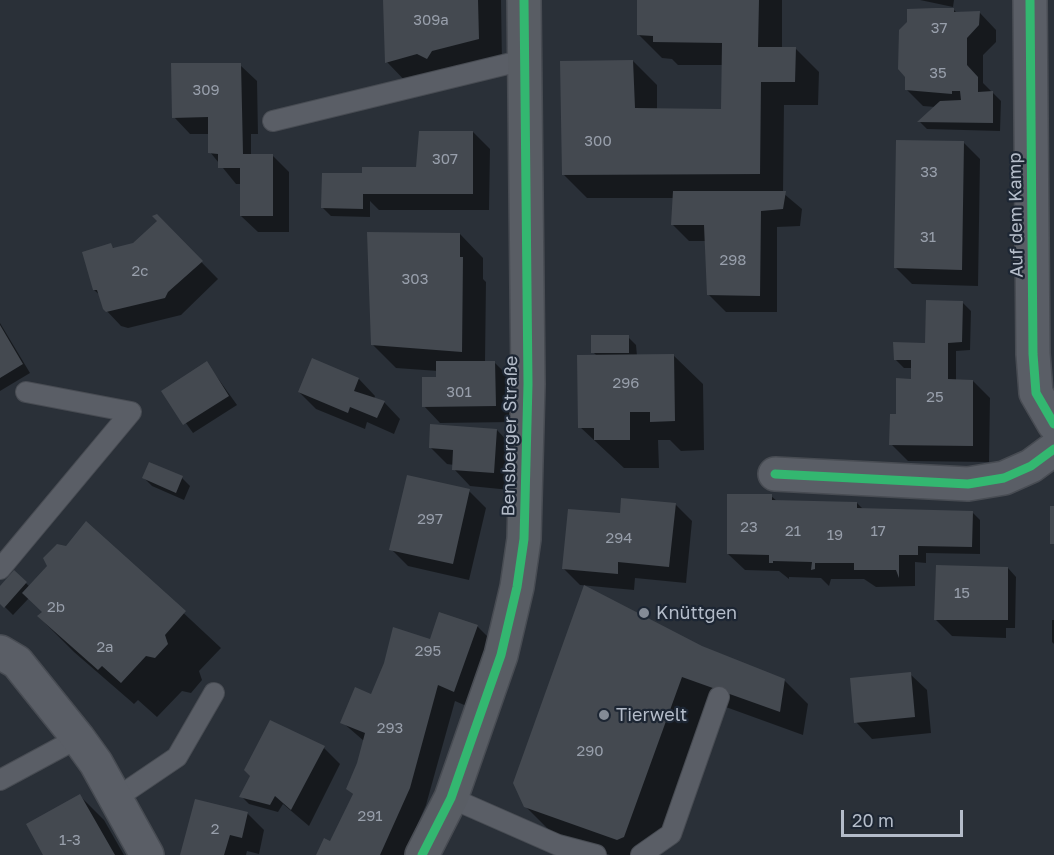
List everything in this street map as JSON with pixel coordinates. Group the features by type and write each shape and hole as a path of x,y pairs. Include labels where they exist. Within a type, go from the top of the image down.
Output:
{"main road":[{"name":"Bensberger Straße","path":"422,855 451,798 501,654 517,587 524,539 528,384 524,0"}],"street":[{"name":"Auf dem Kamp","path":"1030,0 1036,393 1054,424"},
{"path":"776,474 968,484 1004,478 1031,466 1054,449"},
{"path":"0,652 17,662 78,738 147,855"}],"lane":[{"path":"273,121 524,60"},
{"path":"0,569 131,412 27,392"},
{"path":"116,799 177,757 214,693"},
{"path":"640,855 671,834 719,697"},
{"path":"0,780 78,738"},
{"path":"451,798 558,845 596,855"}],"building":[{"path":"383,0 478,0 479,39 432,51 427,59 417,54 385,63"},
{"path":"637,0 759,0 758,47 796,47 795,82 761,82 760,174 562,175 560,61 633,60 635,108 721,109 722,43 653,42 653,36 637,35"},
{"path":"954,8 954,12 980,11 979,25 967,38 967,65 978,77 978,92 993,91 993,123 917,122 940,101 961,100 960,91 952,91 952,94 905,90 905,77 898,69 899,30 907,22 907,9"},
{"path":"171,63 241,63 243,154 273,154 273,216 240,216 240,168 218,168 218,154 208,153 208,117 172,118"},
{"path":"419,131 473,131 473,194 363,194 363,209 321,208 322,173 362,173 362,167 416,167"},
{"path":"896,140 964,141 962,270 894,268"},
{"path":"673,191 786,191 783,209 761,211 760,296 707,295 704,225 671,225"},
{"path":"157,214 203,261 168,292 165,298 106,312 97,290 93,290 82,252 111,243 113,248 133,243 157,221 152,216"},
{"path":"367,232 460,233 460,257 463,257 462,352 371,345"},
{"path":"926,300 963,301 962,342 948,343 948,379 973,380 973,446 889,445 890,414 896,414 896,378 911,379 911,360 894,360 893,342 925,343"},
{"path":"0,325 23,364 0,378"},
{"path":"591,335 629,335 629,353 591,353"},
{"path":"674,354 675,421 650,422 650,412 630,412 630,440 594,440 594,428 578,428 577,355"},
{"path":"312,358 359,378 354,391 385,401 377,418 350,407 348,413 298,392"},
{"path":"207,361 229,396 183,425 161,391"},
{"path":"436,361 495,361 496,406 422,407 422,377 436,377"},
{"path":"430,424 497,429 494,473 452,470 453,450 429,448"},
{"path":"149,462 183,476 176,493 142,478"},
{"path":"407,475 470,489 453,564 389,550"},
{"path":"727,494 772,494 772,500 857,502 857,508 973,511 972,547 918,546 918,555 899,555 899,578 896,570 854,570 854,563 815,563 815,569 811,570 812,562 773,561 769,563 769,555 727,554"},
{"path":"621,498 676,503 669,567 618,562 618,574 562,569 568,509 620,513"},
{"path":"1050,506 1054,506 1054,544 1050,544"},
{"path":"86,521 186,611 165,635 168,644 155,658 146,656 121,683 102,666 98,670 37,616 42,612 22,593 47,566 43,558 57,544 66,546"},
{"path":"936,565 1008,567 1008,620 934,620"},
{"path":"14,570 27,582 4,608 0,604 0,586"},
{"path":"584,585 702,646 785,679 780,712 682,677 624,837 617,840 524,807 513,783"},
{"path":"439,612 478,625 454,692 438,685 410,788 380,855 316,855 324,838 330,841 353,794 346,789 357,763 365,733 340,723 355,687 371,694 384,663 393,627 430,639"},
{"path":"911,672 915,717 854,723 850,678"},
{"path":"270,720 325,746 291,810 275,796 270,805 239,797 250,776 244,770"},
{"path":"80,794 115,855 43,855 26,824"},
{"path":"195,799 248,812 242,838 230,835 224,855 180,855"}],"cycle path":[{"path":"422,855 451,798 501,655 517,587 524,539 528,384 524,0"},
{"path":"1030,0 1033,354 1036,393 1054,424"},
{"path":"775,474 968,484 1004,478 1031,466 1054,449"}],"place":[{"name":"Knüttgen","path":"644,613"},
{"name":"Tierwelt","path":"604,715"}]}
